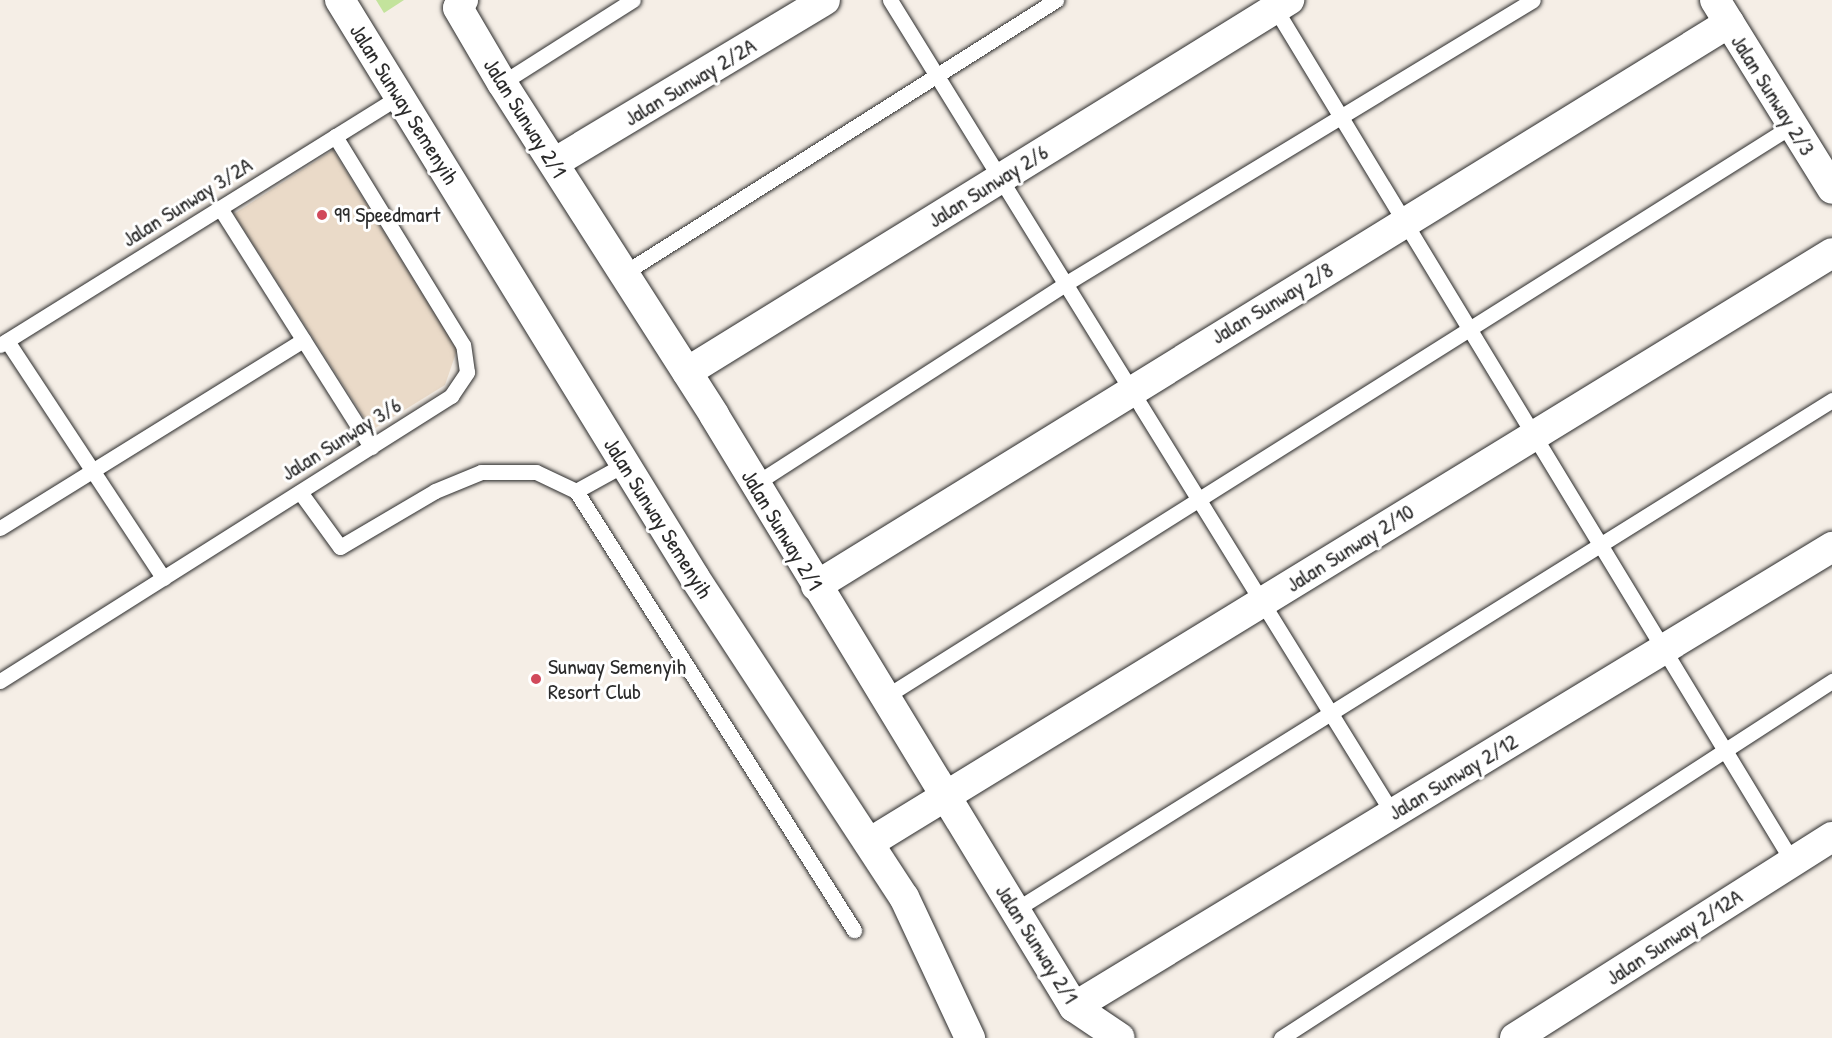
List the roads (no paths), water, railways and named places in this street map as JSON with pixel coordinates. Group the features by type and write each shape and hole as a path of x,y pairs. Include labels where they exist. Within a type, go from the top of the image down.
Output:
{"street":[{"name":"Jalan Sunway Semenyih","path":"340,0 625,464 904,897 970,1038"},
{"name":"Jalan Sunway 2/2A","path":"554,164 825,0"},
{"name":"Jalan Sunway 2/6","path":"687,372 1000,179 1278,3"},
{"name":"Jalan Sunway 2/1","path":"460,4 502,83 621,275 687,372 1074,1007 1120,1038"},
{"name":"Jalan Sunway 2/3","path":"1722,12 1832,189"},
{"name":"Jalan Sunway 2/8","path":"816,586 1130,389 1405,223 1722,12"},
{"name":"Jalan Sunway 2/10","path":"869,843 1261,604 1532,434 1832,254"},
{"name":"Jalan Sunway 2/12","path":"1074,1007 1832,547"},
{"name":"Jalan Sunway 2/12A","path":"1515,1038 1832,837"}],"lane":[{"path":"502,83 633,0"},
{"path":"890,0 1327,711 1393,814"},
{"path":"621,275 935,73 1056,0"},
{"path":"755,484 1065,284 1533,0"},
{"path":"1278,3 1341,118 1661,650 1792,861"},
{"name":"Jalan Sunway 3/2A","path":"4,343 398,97"},
{"path":"885,697 1196,497 1793,125"},
{"name":"Jalan Sunway 3/6","path":"0,681 451,396 467,372 463,345 335,136"},
{"path":"220,208 371,447"},
{"path":"0,528 303,340"},
{"path":"4,343 94,468 163,578"},
{"path":"1015,910 1327,711 1832,400"},
{"path":"576,491 625,464"},
{"path":"300,492 340,547 435,491 481,471 536,472 576,491 854,930"},
{"path":"1281,1038 1832,681"}],"place":[{"name":"99 Speedmart","path":"322,215"},
{"name":"Sunway Semenyih Resort Club","path":"536,679"}]}
